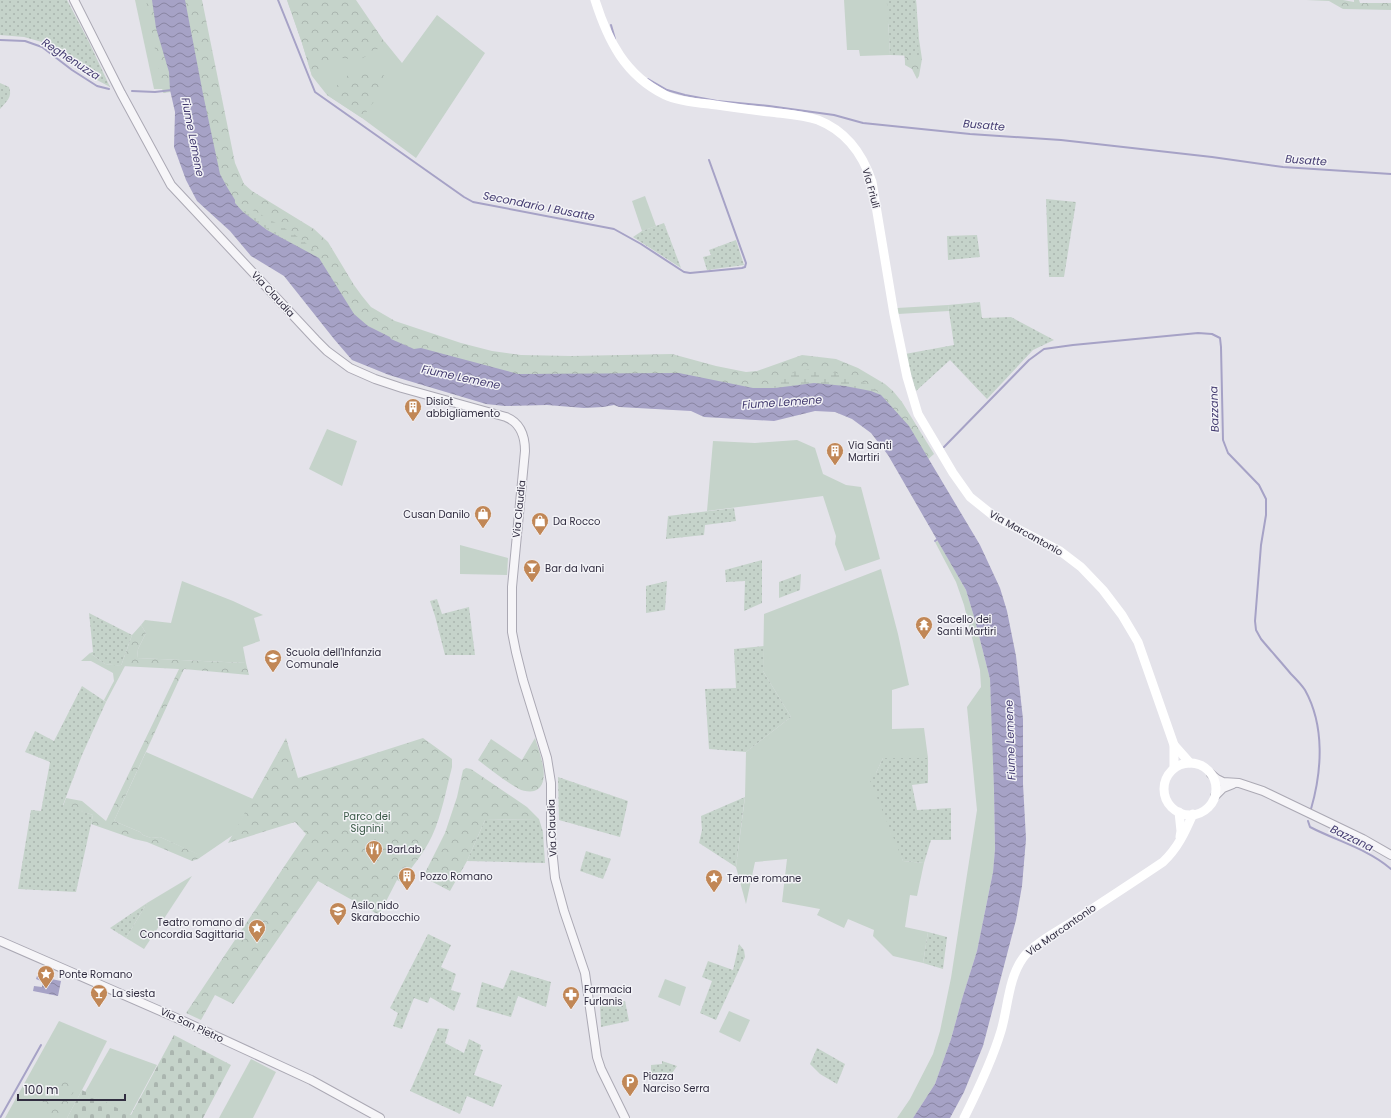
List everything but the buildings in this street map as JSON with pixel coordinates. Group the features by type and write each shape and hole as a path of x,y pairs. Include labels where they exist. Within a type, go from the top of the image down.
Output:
{"main road":[{"name":"Via Friuli","path":"595,0 607,33 619,54 628,67 651,87 667,96 697,103 789,114 818,120 845,136 858,153 867,167 872,182 894,314 907,377 918,414 938,450"},
{"name":"Via Marcantonio","path":"938,450 970,497 1012,526 1060,550 1103,590 1122,615 1138,642 1174,745 1174,768 1168,775 1164,791 1166,800 1179,812"},
{"name":"Via Marcantonio","path":"1174,745 1190,763 1198,764 1211,774"},
{"path":"1174,768 1182,764 1190,763"},
{"path":"1179,844 1181,831 1179,812 1193,814 1207,808 1212,803 1216,788 1211,774"},
{"name":"Via Marcantonio","path":"964,1118 991,1061 1002,1030 1008,999 1016,972 1022,958 1053,934 1163,862 1172,854 1179,844 1193,814"}],"street":[{"name":"Via Claudia","path":"74,0 121,93 171,186 316,340 350,368 375,379 402,388 506,417 514,421 522,432 525,443 525,451 512,587 512,632 518,659 547,758 550,774 551,839 556,882 585,973 597,1056 604,1076 625,1118"},
{"path":"1211,774 1217,779 1263,791 1362,839 1391,855"},
{"path":"1215,796 1223,788 1233,784"},
{"name":"Via San Pietro","path":"0,941 181,1020 310,1080 380,1118"}],"green space":[{"path":"0,0 67,0 110,87 97,80 42,42 24,37 0,35"},
{"path":"135,0 152,0 166,89 154,89"},
{"path":"146,0 202,0 235,163 244,184 252,191 314,229 328,242 354,285 371,307 395,321 461,343 492,351 521,355 571,356 672,354 716,366 746,372 757,371 802,355 836,359 858,368 885,384 893,391 902,402 934,454 911,474 850,403 410,369 289,264 242,240 179,91 163,93"},
{"path":"287,0 385,42 402,63 437,15 485,53 416,158 362,118 327,95 312,76"},
{"path":"287,0 356,0 386,44 376,50 370,51 367,56 358,60 342,58 332,61 312,76"},
{"path":"844,0 887,0 890,55 860,56 859,50 847,50"},
{"path":"887,0 916,0 922,59 919,76 917,79 912,69 905,65 905,58 902,48 891,31 887,16"},
{"path":"887,0 916,0 919,56 890,55"},
{"path":"1306,0 1343,0 1354,2 1354,0 1359,0 1360,3 1391,3 1391,10 1343,9 1329,1"},
{"path":"359,69 380,73 386,77 388,82 362,118 327,95 350,73"},
{"path":"0,83 9,87 10,94 0,109"},
{"path":"645,196 656,226 642,231 632,201"},
{"path":"1046,199 1076,202 1064,277 1049,277"},
{"path":"235,200 294,234 314,250 319,258 264,227 244,212 235,203"},
{"path":"664,223 681,268 633,237 642,231"},
{"path":"977,235 980,257 948,260 947,236"},
{"path":"736,240 744,265 707,270 703,257 711,255 709,250"},
{"path":"980,302 982,318 1011,317 1054,340 1033,350 987,399 950,360 916,391 905,354 954,345 948,305"},
{"path":"948,305 949,311 898,314 897,308"},
{"path":"813,369 856,379 875,389 881,395 853,388 823,386 763,388 797,371"},
{"path":"327,429 357,441 342,486 309,469"},
{"path":"797,440 815,448 823,474 846,485 861,487 880,559 845,571 835,544 836,536 823,496 707,511 713,441 755,443"},
{"path":"734,508 736,521 705,525 704,535 666,539 668,516"},
{"path":"938,541 966,590 990,679 993,738 995,849 993,872 977,951 951,1039 935,1084 913,1118 897,1118 910,1099 933,1054 940,1031 951,978 977,810 967,707 981,687 980,670 964,605 956,582 935,542"},
{"path":"460,545 508,558 507,575 460,574"},
{"path":"762,560 762,603 744,611 745,581 726,582 725,570"},
{"path":"881,569 898,634 909,685 892,690 892,729 924,728 928,758 883,758 876,773 903,861 924,863 917,896 910,895 905,927 928,932 923,963 893,956 873,936 874,930 848,919 844,928 817,915 820,909 782,902 787,859 755,862 746,904 736,867 745,797 746,752 791,717 763,671 764,614"},
{"path":"801,574 800,590 779,598 779,582"},
{"path":"182,581 233,601 263,615 254,618 260,641 243,647 246,663 137,658 138,649 146,633 141,625 145,620 171,623"},
{"path":"667,581 665,610 646,613 646,586"},
{"path":"437,599 442,614 469,607 475,655 445,655 430,601"},
{"path":"89,613 132,635 121,666 105,664 90,653 93,652"},
{"path":"141,625 146,633 138,649 137,658 246,663 249,675 184,669 114,821 140,832 143,835 151,838 160,837 198,854 198,859 192,861 147,842 91,824 93,815 63,806 66,798 82,801 106,821 179,669 121,666 132,635"},
{"path":"764,646 763,671 791,717 746,752 709,749 705,689 736,688 734,649"},
{"path":"90,653 105,664 125,666 106,702 104,700 114,681 113,673 91,661 81,661"},
{"path":"82,686 106,702 82,755 63,805 93,815 76,892 18,889 31,810 41,811 50,762 25,752 35,731 54,741"},
{"name":"Parco dei Signini","path":"286,738 298,778 423,738 452,759 452,767 441,811 432,836 418,860 401,882 397,880 379,915 318,881 233,1004 215,995 201,1020 186,1013 306,834 295,822 228,843"},
{"path":"535,738 544,775 540,788 534,791 519,789 478,760 491,739 522,760"},
{"path":"146,752 253,799 233,835 198,859 197,854 160,837 151,838 114,821"},
{"path":"883,758 928,758 928,783 912,785 917,810 951,808 951,840 931,840 924,863 903,861 869,778 876,773"},
{"path":"466,768 471,769 527,807 539,819 485,820 467,861 450,891 423,877 445,833 457,797 463,770"},
{"path":"558,777 628,801 620,837 559,820"},
{"path":"745,797 736,867 699,843 702,830 701,816"},
{"path":"539,819 543,832 545,863 467,861 485,820"},
{"path":"586,851 611,859 603,879 580,871"},
{"path":"192,876 144,949 126,938 147,903"},
{"path":"147,903 126,938 110,928"},
{"path":"928,932 947,937 943,969 923,963"},
{"path":"428,934 451,945 441,967 456,974 451,990 461,993 454,1011 430,997 428,1003 414,998 402,1029 393,1026 398,1013 390,1008"},
{"path":"739,944 744,950 745,957 716,1020 700,1013 712,981 702,977 708,961 733,970"},
{"path":"511,970 551,982 546,1007 518,996 511,1017 476,1007 482,982 503,989"},
{"path":"665,979 686,987 680,1006 658,997"},
{"path":"625,1001 629,1021 601,1027 600,1005"},
{"path":"729,1011 750,1020 740,1042 719,1032"},
{"path":"59,1021 107,1041 67,1118 5,1118"},
{"path":"438,1028 449,1029 445,1043 464,1053 469,1039 481,1045 480,1049 483,1050 474,1075 502,1085 493,1107 467,1096 460,1114 410,1091"},
{"path":"174,1035 231,1065 203,1118 67,1118 82,1090 131,1115"},
{"path":"110,1048 157,1065 130,1115 85,1092"},
{"path":"817,1048 845,1064 837,1084 820,1074 810,1064"},
{"path":"251,1059 276,1072 253,1118 219,1118"},
{"path":"662,1061 677,1066 668,1079 651,1077 651,1065 662,1064"},
{"path":"57,1077 75,1079 74,1091 60,1118 33,1118 46,1107 42,1101"}],"water":[{"name":"Fiume Lemene","path":"152,0 185,0 220,174 235,200 235,203 243,212 267,230 319,258 354,314 368,326 390,337 391,339 414,349 421,348 518,374 679,373 753,388 775,388 814,383 845,386 871,391 881,395 909,426 980,545 1000,588 1007,611 1016,656 1023,719 1023,784 1026,839 1022,886 1016,920 983,1046 964,1092 950,1118 913,1118 935,1084 951,1039 977,951 993,872 995,849 990,679 966,590 888,455 871,433 852,419 835,412 815,411 774,421 704,417 691,411 619,407 614,405 584,408 547,405 505,406 486,404 389,375 352,360 284,276 251,256 230,231 197,201 186,180 174,147 175,112 170,90 169,72 156,28"},
{"path":"37,976 61,981 58,996 33,991 34,986 42,987 43,982 36,979"}],"waterway":[{"name":"Secondario I Busatte","path":"278,0 315,92 473,202 614,229 641,244 684,272 690,273 742,268 745,267 746,263 709,160"},
{"name":"Busatte","path":"611,25 615,39"},
{"name":"Reghenuzza","path":"0,40 25,41 42,47 72,70 97,86 109,89"},
{"name":"Busatte","path":"648,79 667,90 685,95 717,101 769,106 834,115 863,123 970,134 1061,140 1212,157 1283,167 1391,174"},
{"name":"Reghenuzza","path":"132,91 155,92 172,90"},
{"name":"Bazzana","path":"944,447 1029,360 1044,349 1198,333 1212,334 1220,338 1223,440 1228,453 1259,485 1266,499 1266,515 1261,545 1255,621 1256,630 1261,639 1305,690 1316,718 1319,733 1320,749 1318,779 1311,809"},
{"path":"935,541 939,538"},
{"name":"Bazzana","path":"1308,821 1310,827 1372,856 1391,869"},
{"path":"0,1118 41,1045"}],"place":[{"name":"Disiot abbigliamento","path":"413,422"},
{"name":"Via Santi Martiri","path":"835,466"},
{"name":"Cusan Danilo","path":"483,529"},
{"name":"Da Rocco","path":"540,536"},
{"name":"Bar da Ivani","path":"532,583"},
{"name":"Sacello dei Santi Martiri","path":"924,640"},
{"name":"Scuola dell'Infanzia Comunale","path":"273,673"},
{"name":"BarLab","path":"374,864"},
{"name":"Pozzo Romano","path":"407,891"},
{"name":"Terme romane","path":"714,893"},
{"name":"Asilo nido Skarabocchio","path":"338,926"},
{"name":"Teatro romano di Concordia Sagittaria","path":"257,943"},
{"name":"Ponte Romano","path":"46,989"},
{"name":"La siesta","path":"99,1008"},
{"name":"Farmacia Furlanis","path":"571,1010"},
{"name":"Piazza Narciso Serra","path":"630,1097"}]}
